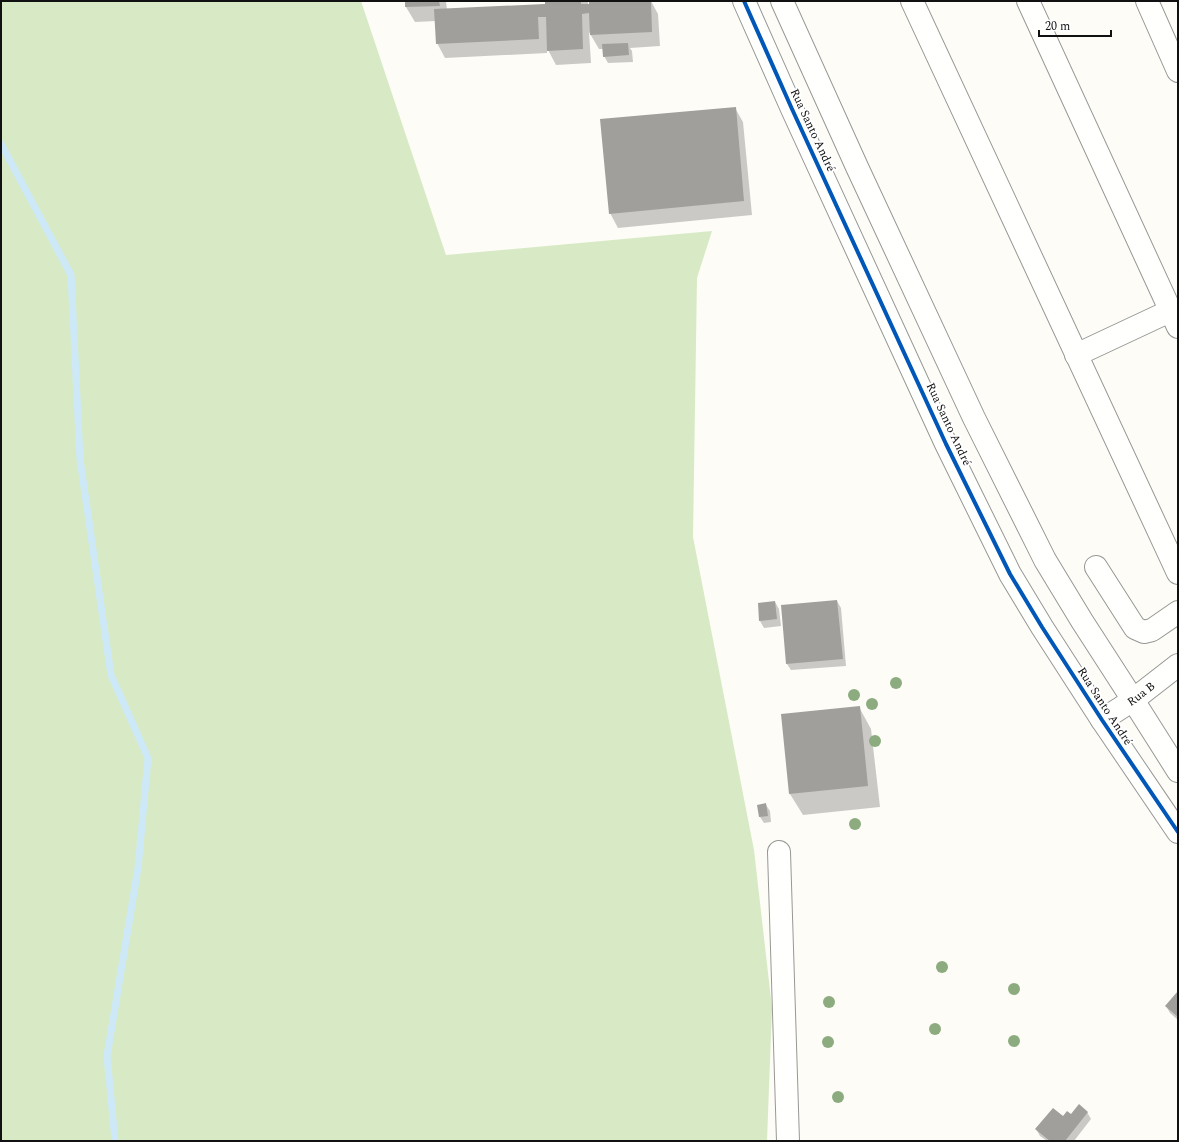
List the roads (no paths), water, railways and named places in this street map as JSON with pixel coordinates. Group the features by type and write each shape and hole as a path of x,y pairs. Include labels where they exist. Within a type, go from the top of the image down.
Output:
{"street":[{"name":"Rua Santo André","path":"744,1 933,415 1007,567 1042,628 1178,832"},
{"name":"Rua Santo André","path":"782,1 977,425 1045,560 1082,621 1178,771"},
{"path":"912,1 1178,573"},
{"path":"1028,1 1174,319 1076,355"},
{"path":"1146,1 1178,71"},
{"path":"1096,567 1135,628 1144,632 1152,630 1178,612"},
{"name":"Rua B","path":"1102,720 1133,700 1178,665"},
{"path":"778,852 788,1141"}],"waterway":[{"path":"1,144 71,275 80,459 111,675 148,758 138,868 107,1056 115,1141"}]}
